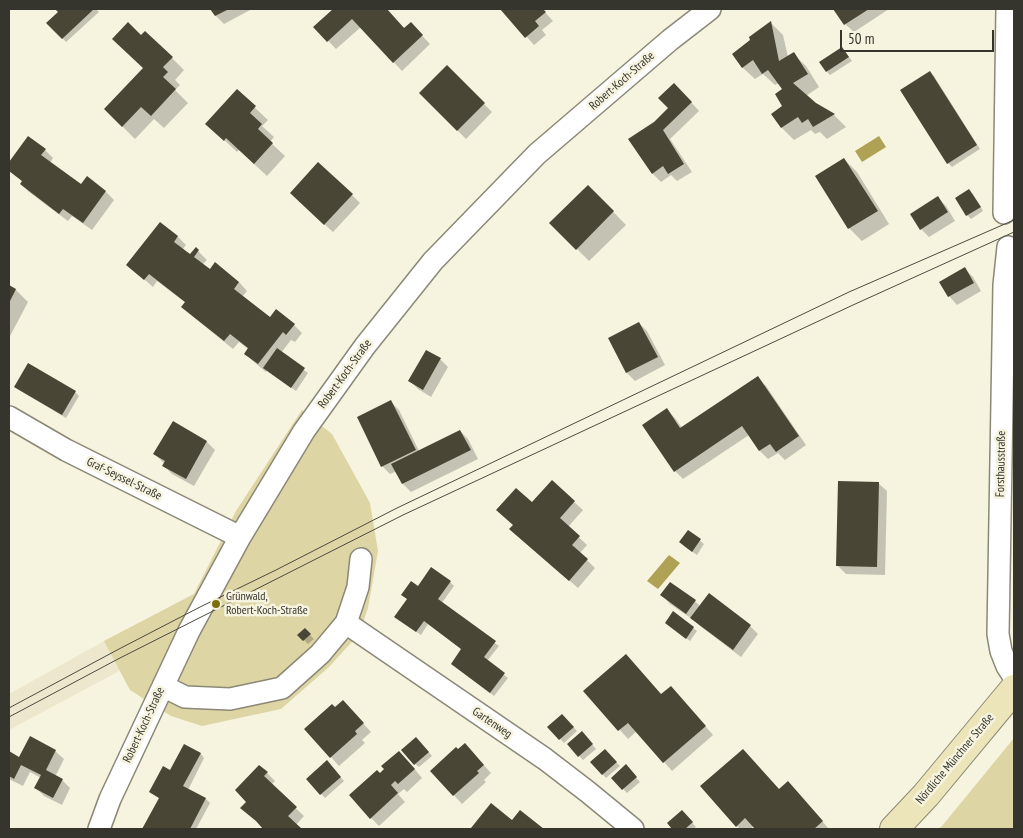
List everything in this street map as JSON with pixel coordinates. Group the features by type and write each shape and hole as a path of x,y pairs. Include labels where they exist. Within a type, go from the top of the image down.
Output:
{"main road":[{"name":"Nördliche Münchner Straße","path":"894,829 926,795 1014,689"}],"street":[{"name":"Robert-Koch-Straße","path":"99,829 110,799 189,630 240,536 310,424 365,346 433,261 537,154 670,40 710,9"},
{"path":"1004,213 1007,9"},
{"name":"Forsthausstraße","path":"1008,247 1004,285 998,634 1001,652 1014,677"},
{"name":"Graf-Seyssel-Straße","path":"9,417 66,450 240,536"},
{"path":"163,686 185,697 230,699 282,688 320,654 346,624 358,587 361,559"},
{"name":"Gartenweg","path":"346,624 545,760 634,829"}],"shaded area":[{"path":"879,136 886,147 862,162 855,151"},
{"path":"302,410 332,434 370,503 378,551 368,608 359,634 329,667 281,709 202,726 171,716 130,690 104,641 194,594 236,511"},
{"path":"669,555 680,563 658,589 647,581"},
{"path":"194,594 153,653 9,730 9,694"},
{"path":"1014,738 1014,829 938,829 942,826"}],"building":[{"path":"55,9 94,9 62,39 46,23 58,12"},
{"path":"210,9 229,9 215,16"},
{"path":"333,9 387,9 404,28 411,22 423,35 393,63 352,19 327,42 313,27"},
{"path":"500,9 543,9 546,12 535,21 539,26 525,38"},
{"path":"833,9 869,9 844,25"},
{"path":"771,21 779,61 794,52 808,74 793,83 816,103 835,114 813,127 808,119 802,123 798,117 781,128 771,114 782,106 775,94 782,89 768,70 762,74 753,60 742,68 732,54 750,40 749,37"},
{"path":"128,22 141,35 145,31 173,57 163,67 168,72 163,77 176,89 151,116 141,107 122,127 104,109 143,68 112,39"},
{"path":"842,47 849,57 826,72 819,62"},
{"path":"447,65 485,103 457,131 419,93"},
{"path":"930,71 977,145 947,164 900,90"},
{"path":"674,83 692,102 663,130 684,164 668,174 663,166 652,174 628,139 654,122 668,108 658,98"},
{"path":"237,89 256,106 250,113 262,124 258,129 273,143 254,164 226,138 224,141 205,124"},
{"path":"28,136 46,149 41,155 81,184 87,176 106,191 83,223 63,209 59,214 20,184 22,181 9,171 9,162"},
{"path":"844,158 878,211 848,229 815,176"},
{"path":"318,162 353,194 324,225 290,193"},
{"path":"588,185 614,211 576,250 549,223"},
{"path":"969,189 981,207 966,216 955,198"},
{"path":"938,196 948,212 920,230 910,214"},
{"path":"160,222 178,236 174,242 190,254 196,247 199,250 194,257 210,269 215,262 239,282 234,289 270,317 276,309 295,324 286,335 283,332 258,364 244,354 248,348 230,334 224,341 181,307 185,302 149,274 144,280 126,265"},
{"path":"965,267 974,283 948,297 939,282"},
{"path":"9,285 16,289 9,303"},
{"path":"639,322 658,357 626,373 608,338"},
{"path":"277,348 305,368 291,388 263,368"},
{"path":"426,350 441,358 423,390 408,381"},
{"path":"28,363 76,391 62,415 14,387"},
{"path":"758,376 799,436 776,452 770,444 759,451 742,426 674,472 642,425 667,408 680,428"},
{"path":"391,400 416,450 381,467 357,417"},
{"path":"173,421 207,441 186,479 162,466 165,461 153,454"},
{"path":"460,430 471,450 402,484 391,464"},
{"path":"552,480 575,501 560,518 580,536 572,545 588,559 569,581 509,529 513,525 496,510 516,488 532,502"},
{"path":"838,481 879,482 877,567 836,566"},
{"path":"688,530 701,539 692,552 679,542"},
{"path":"431,567 451,581 438,599 496,641 484,657 505,673 490,693 451,664 461,649 424,621 416,632 394,617 407,599 401,595 411,581 418,586"},
{"path":"670,582 696,600 686,614 660,595"},
{"path":"709,593 751,625 733,650 690,618"},
{"path":"673,611 694,627 686,639 665,623"},
{"path":"305,628 311,634 303,641 297,635"},
{"path":"626,654 661,694 671,686 706,726 663,763 628,723 618,731 583,691"},
{"path":"343,700 364,723 355,731 357,734 330,758 304,729 332,704 335,707"},
{"path":"562,714 574,727 559,740 547,727"},
{"path":"582,731 593,744 578,757 567,744"},
{"path":"30,736 56,750 46,770 63,779 53,798 34,788 41,775 21,765 14,779 9,776 9,751 19,757"},
{"path":"416,737 429,752 414,765 401,750"},
{"path":"465,743 484,765 477,771 479,773 453,796 430,771 456,747 458,749"},
{"path":"184,744 201,753 183,786 206,798 190,829 142,829 159,798 149,792 163,766 170,770"},
{"path":"605,749 617,762 602,775 590,762"},
{"path":"743,749 779,789 788,781 823,821 814,829 755,829 745,818 736,827 700,786"},
{"path":"399,751 415,769 398,784 395,781 391,785 398,793 370,819 349,795 377,770 380,773 384,769 381,766"},
{"path":"327,760 341,777 320,795 306,779"},
{"path":"626,764 637,777 622,790 611,778"},
{"path":"259,765 268,772 264,776 297,807 288,816 302,829 263,829 240,808 246,802 235,790"},
{"path":"491,803 512,820 520,810 544,829 471,828"},
{"path":"682,810 693,822 685,829 672,829 667,823"}],"tram line":[{"path":"9,708 202,606 397,508 849,292 1014,220"},
{"path":"9,717 118,659 403,515 1014,232"}],"place":[{"name":"Grünwald, Robert-Koch-Straße","path":"216,604"}]}
